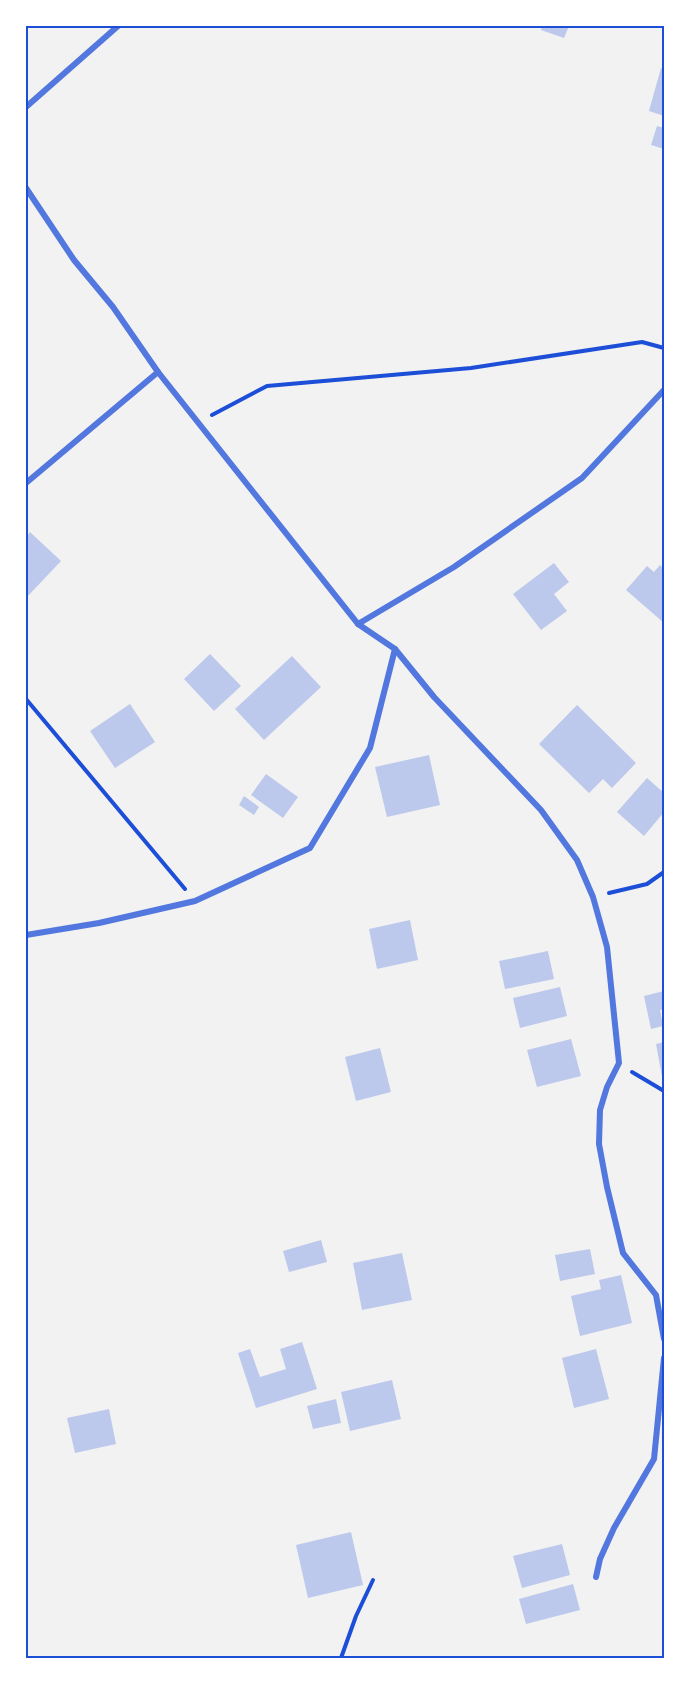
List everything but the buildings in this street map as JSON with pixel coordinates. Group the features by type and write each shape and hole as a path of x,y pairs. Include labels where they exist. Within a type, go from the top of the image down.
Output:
{"street":[{"path":"26,106 118,26"},
{"path":"26,188 74,260 112,307 158,372 358,624 395,650 434,697 541,810 578,860 593,897 607,947 619,1063 607,1087 600,1110 599,1144 623,1252 656,1295 664,1339"},
{"path":"26,483 158,372"},
{"path":"358,624 454,567 582,478 664,390"},
{"path":"26,935 99,923 195,901 310,848 370,747 395,650"},
{"path":"596,1577 600,1559 614,1528 654,1459 664,1358"}],"path":[{"path":"198,422 267,386 471,368 642,342 664,348"},
{"path":"26,699 195,901"},
{"path":"593,897 647,884 664,872"},
{"path":"619,1063 664,1091"},
{"path":"341,1659 372,1580"}]}
